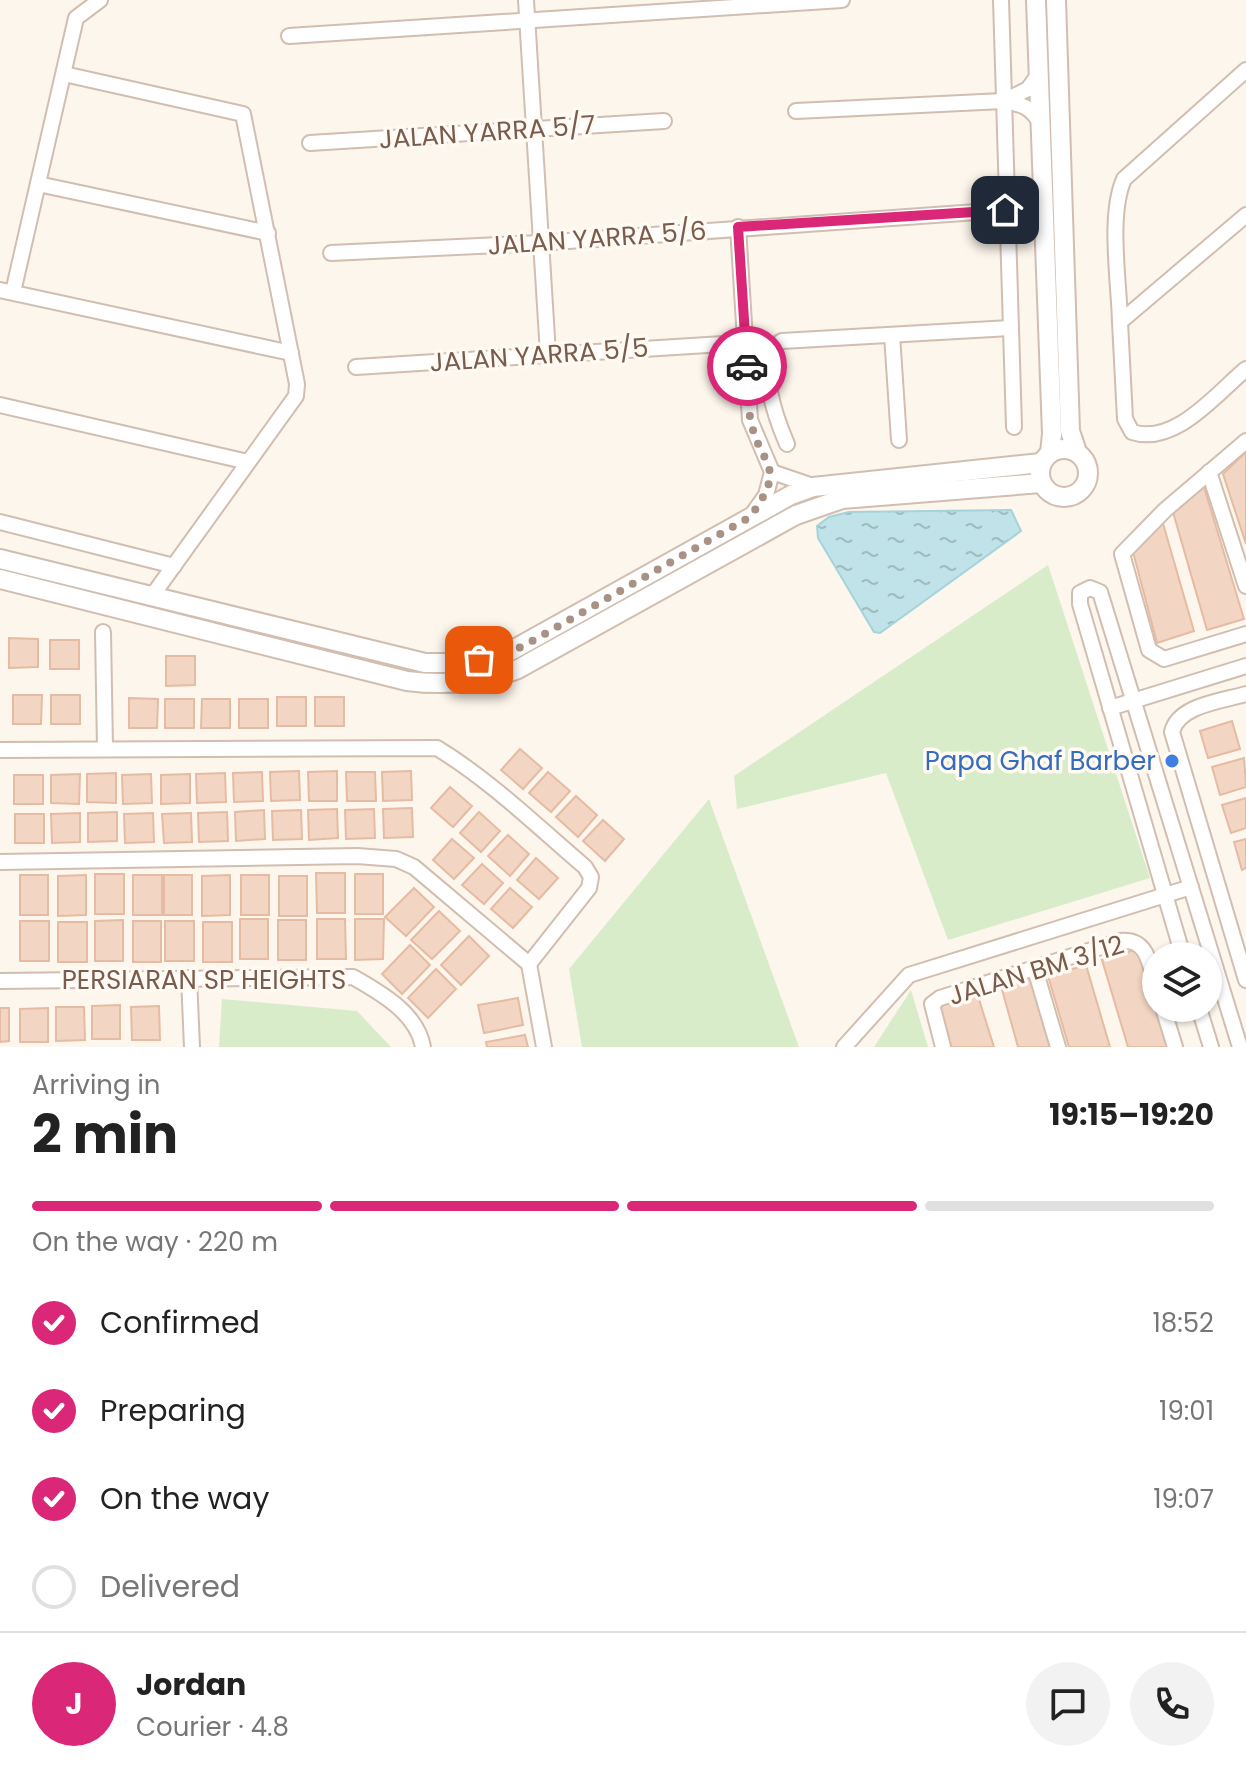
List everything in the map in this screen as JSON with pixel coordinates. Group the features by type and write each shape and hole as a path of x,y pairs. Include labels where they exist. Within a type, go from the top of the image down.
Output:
{"street":[{"path":"100,0 76,18 38,184 6,291 291,353"},
{"path":"526,0 548,354"},
{"path":"289,36 842,0"},
{"path":"1001,0 1014,427"},
{"path":"1036,0 1052,434 1041,483"},
{"path":"1041,483 1052,495 1068,497 1076,494 1088,473 1070,431 1056,0"},
{"path":"1246,70 1124,179 1117,194 1125,419 1132,432 1144,436 1170,431 1246,369"},
{"path":"64,74 243,114 291,353 296,396 152,596"},
{"path":"1003,101 1028,89 1039,74"},
{"path":"796,111 1003,101 1021,104 1034,111 1041,125"},
{"name":"JALAN YARRA 5/7","path":"310,143 664,121"},
{"path":"38,184 268,233"},
{"name":"JALAN YARRA 5/6","path":"331,253 540,243 1005,210"},
{"path":"1120,322 1246,215"},
{"path":"738,227 750,420 772,472 786,480 818,487"},
{"path":"787,444 772,411 768,354 773,345 782,341 1010,328"},
{"path":"892,335 899,440"},
{"name":"JALAN YARRA 5/5","path":"356,367 723,344"},
{"path":"0,405 248,462"},
{"path":"1246,441 1137,535 1122,554 1149,650 1155,657 1164,659 1246,634"},
{"path":"0,559 425,663 457,663 500,657 791,495 818,487 1046,458 1063,449 1077,452"},
{"path":"750,517 766,495 772,472"},
{"path":"1209,472 1246,586"},
{"path":"0,579 407,681 432,684 487,681 518,669 796,515 842,499 1041,483"},
{"path":"0,522 174,566"},
{"path":"1179,942 1078,599 1084,589 1100,592 1240,1047"},
{"path":"103,632 105,748"},
{"path":"1110,708 1246,666"},
{"path":"1246,694 1185,713 1175,722 1172,732 1246,980"},
{"path":"0,750 437,748 499,794 585,867 591,877 589,888 529,964"},
{"path":"0,862 357,856 396,859 414,867 529,964 544,1047"},
{"path":"844,1047 909,975 1191,887"},
{"name":"JALAN BM 3/12","path":"943,1047 932,1004 940,998 1120,941 1133,940 1142,947"},
{"path":"1035,969 1058,1047"},
{"name":"PERSIARAN SP HEIGHTS","path":"0,981 353,977 374,989 415,1024 423,1047"},
{"path":"189,978 192,1047"},
{"path":"1167,1022 1175,1047"},
{"path":"1203,1022 1211,1047"}],"green space":[{"path":"1048,565 1150,878 948,940 886,773 737,809 734,776"},
{"path":"709,799 799,1047 582,1047 569,969"},
{"path":"911,990 928,1047 874,1047"},
{"path":"222,999 357,1011 391,1047 219,1047"}],"water":[{"path":"1011,510 1021,531 880,633 874,632 818,538 817,526 829,517 849,512"}],"building":[{"path":"1246,452 1246,544 1223,474"},
{"path":"1204,487 1244,619 1207,630 1173,512"},
{"path":"1162,520 1194,631 1157,643 1132,548"},
{"path":"9,638 38,639 38,667 9,668"},
{"path":"50,640 79,640 79,669 50,669"},
{"path":"166,656 195,656 195,685 166,686"},
{"path":"13,695 42,695 41,724 13,724"},
{"path":"51,695 80,695 80,724 51,724"},
{"path":"277,697 306,697 306,726 277,726"},
{"path":"315,697 344,697 344,726 315,726"},
{"path":"129,698 158,699 157,728 129,728"},
{"path":"165,699 194,699 194,728 165,728"},
{"path":"202,699 230,699 230,728 201,728"},
{"path":"239,699 268,699 268,728 239,728"},
{"path":"1232,721 1240,749 1208,758 1200,731"},
{"path":"520,749 542,768 523,789 501,770"},
{"path":"1244,758 1246,787 1220,795 1212,767"},
{"path":"299,771 300,800 271,801 270,772"},
{"path":"337,771 337,801 309,801 308,772"},
{"path":"411,771 412,800 383,801 382,772"},
{"path":"262,772 263,801 234,802 233,773"},
{"path":"346,772 375,772 376,801 347,801"},
{"path":"548,772 570,791 551,812 529,793"},
{"path":"116,773 116,803 87,802 87,774"},
{"path":"225,773 226,802 197,803 196,774"},
{"path":"80,774 79,804 51,803 51,775"},
{"path":"151,774 152,803 123,804 122,775"},
{"path":"190,774 190,803 161,804 161,775"},
{"path":"14,775 43,775 43,804 14,804"},
{"path":"450,787 472,806 453,827 431,808"},
{"path":"576,796 597,815 578,837 556,817"},
{"path":"1246,798 1246,828 1231,833 1222,805"},
{"path":"412,808 413,837 384,838 383,809"},
{"path":"337,809 338,838 309,840 308,810"},
{"path":"374,809 375,838 346,839 345,810"},
{"path":"264,810 265,839 236,841 235,812"},
{"path":"301,810 302,839 273,840 272,811"},
{"path":"117,812 117,841 88,842 88,813"},
{"path":"227,812 228,841 199,842 198,813"},
{"path":"479,812 500,831 481,852 460,833"},
{"path":"80,813 80,842 52,843 51,814"},
{"path":"153,813 154,842 125,843 124,814"},
{"path":"191,813 192,842 164,843 162,814"},
{"path":"15,814 44,814 44,843 15,843"},
{"path":"603,820 624,839 605,861 583,841"},
{"path":"508,835 529,854 510,876 488,856"},
{"path":"452,839 474,858 454,879 433,860"},
{"path":"1246,839 1246,868 1242,870 1234,842"},
{"path":"536,858 558,878 539,899 517,880"},
{"path":"482,864 503,883 484,904 462,885"},
{"path":"316,873 345,873 345,913 317,913"},
{"path":"95,874 124,874 124,914 95,914"},
{"path":"355,874 383,874 383,914 355,914"},
{"path":"20,875 48,875 48,915 20,915"},
{"path":"86,875 86,915 58,916 58,876"},
{"path":"133,875 162,875 162,915 133,915"},
{"path":"164,875 192,875 192,915 164,915"},
{"path":"230,875 230,915 202,916 202,876"},
{"path":"241,875 269,875 269,915 241,915"},
{"path":"279,876 307,876 307,916 279,916"},
{"path":"414,888 434,907 406,936 385,917"},
{"path":"510,888 532,907 513,928 491,909"},
{"path":"439,911 460,931 432,959 411,940"},
{"path":"240,919 268,919 268,959 240,959"},
{"path":"317,919 345,919 346,959 317,959"},
{"path":"355,919 384,919 383,959 355,960"},
{"path":"123,920 123,961 95,961 95,921"},
{"path":"278,920 306,920 306,960 278,960"},
{"path":"20,921 49,921 49,961 20,961"},
{"path":"133,921 161,921 161,962 133,962"},
{"path":"165,921 194,921 194,961 165,961"},
{"path":"58,922 87,922 87,962 58,962"},
{"path":"203,922 232,922 232,962 203,962"},
{"path":"469,936 489,956 461,985 441,965"},
{"path":"410,945 430,965 402,994 382,974"},
{"path":"1137,949 1142,965 1142,1022 1159,1022 1167,1047 1128,1047 1102,960"},
{"path":"1086,965 1110,1047 1069,1047 1048,976"},
{"path":"436,969 456,989 428,1018 408,998"},
{"path":"1036,977 1056,1047 1018,1047 1001,986"},
{"path":"977,993 994,1047 951,1047 938,1004"},
{"path":"518,998 523,1025 484,1033 478,1005"},
{"path":"120,1005 120,1039 92,1039 92,1006"},
{"path":"159,1006 160,1040 132,1040 131,1007"},
{"path":"56,1007 84,1007 85,1040 56,1041"},
{"path":"0,1008 9,1008 9,1041 0,1042"},
{"path":"48,1008 48,1042 20,1042 20,1009"},
{"path":"525,1035 528,1047 487,1047 486,1042"}],"way so far":[{"path":"479,660 500,657 527,644 750,517 766,495 772,472 750,420 747,366"}],"place":[{"name":"Papa Ghaf Barber","path":"1172,761"}],"route":[{"path":"747,366 738,227 1005,210"}]}
